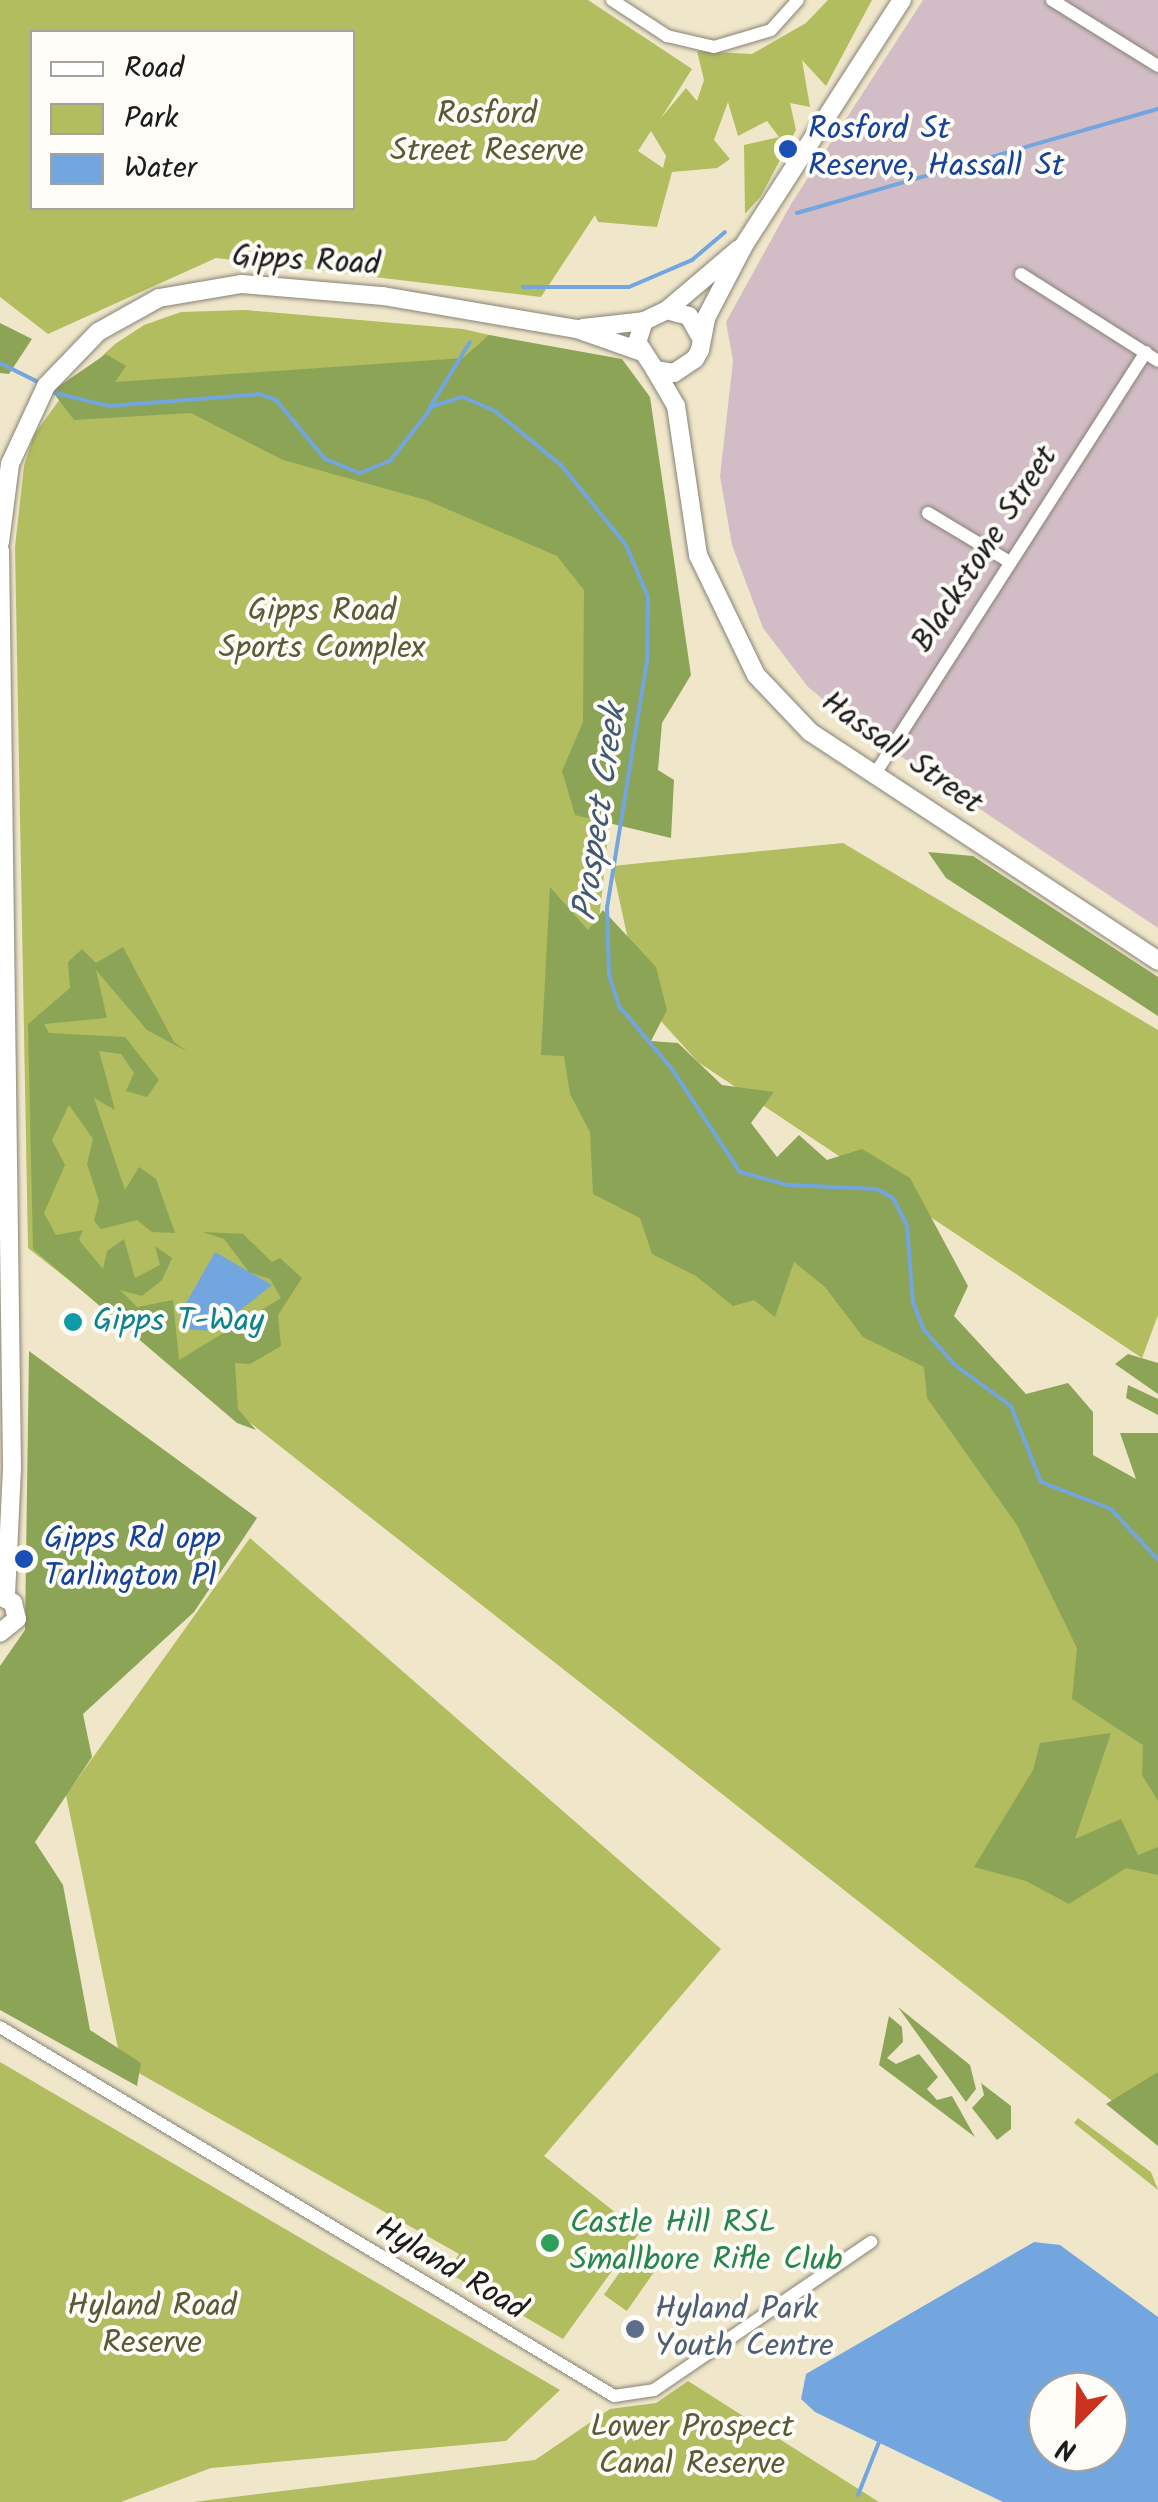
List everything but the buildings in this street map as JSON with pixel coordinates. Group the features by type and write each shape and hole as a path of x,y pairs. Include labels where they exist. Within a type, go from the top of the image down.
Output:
{"main road":[{"path":"744,245 667,310 644,322 638,351 655,370 688,367 744,245 902,0"},
{"name":"Gipps Road","path":"0,542 10,464 34,405 57,372 98,332 136,308 220,286 403,298 577,328 638,351"},
{"path":"667,310 689,316 701,338"},
{"name":"Gipps Road","path":"577,328 644,322"},
{"name":"Hassall Street","path":"676,406 688,367"},
{"name":"Hassall Street","path":"655,370 676,406 698,556 724,620 756,674 810,732 873,777 1158,961"},
{"path":"0,550 13,1556 3,1597 18,1619 0,1633"}],"street":[{"path":"612,0 667,36 714,47 772,30 798,0"},
{"path":"1052,0 1158,66"},
{"path":"1022,274 1152,356"},
{"name":"Blackstone Street","path":"873,777 1010,562 1152,356"},
{"path":"928,513 1010,562"},
{"name":"Hyland Road","path":"0,2028 614,2396 654,2390 871,2242"}],"shaded area":[{"path":"923,0 1158,0 1158,928 857,727 808,687 763,628 732,545 720,476 733,361 726,322 791,204"}],"green space":[{"name":"Rosford Street Reserve","path":"0,0 588,0 692,69 661,118 686,88 697,101 704,80 697,51 752,54 806,23 828,0 872,0 826,86 802,60 810,107 790,103 796,130 761,196 745,214 744,145 779,137 767,121 738,136 728,102 714,140 730,159 717,168 672,172 657,227 598,222 595,215 541,297 216,258 48,334 0,297","holes":["651,131 666,156 663,168 638,151"]},
{"name":"Gipps Road Sports Complex","path":"246,310 463,329 617,364 634,591 597,939 654,1070 890,1248 1158,1598 1158,2137 28,1248 15,547 24,466 34,435 67,389 115,344 144,325 181,312"},
{"path":"0,323 32,339 9,374 0,373"},
{"path":"489,335 622,359 650,397 691,675 662,723 658,770 674,780 671,838 575,815 562,771 583,722 584,590 557,556 426,500 283,460 191,413 74,420 52,391 106,354 126,366 115,382 463,358"},
{"path":"843,843 1158,1030 1158,1315 1142,1358 698,1062 641,999 612,866"},
{"path":"928,852 973,856 1158,977 1158,1016 946,878"},
{"path":"550,887 588,930 603,910 656,967 667,1010 651,1041 678,1043 722,1085 774,1092 751,1123 777,1157 799,1135 827,1160 862,1149 910,1178 968,1286 954,1316 1026,1394 1068,1383 1093,1412 1093,1455 1136,1479 1120,1433 1158,1433 1158,1801 1142,1775 1143,1745 1072,1699 1077,1648 1017,1525 927,1398 924,1367 863,1337 825,1287 794,1262 775,1317 754,1300 733,1306 696,1276 652,1254 640,1218 593,1194 590,1132 570,1094 564,1056 541,1055"},
{"path":"123,947 174,1042 188,1052 147,1030 96,970 107,1018 44,1024 49,1033 125,1037 159,1080 147,1097 126,1091 134,1073 121,1054 99,1051 115,1110 94,1098 125,1190 139,1167 156,1179 175,1233 152,1232 137,1220 101,1229 94,1221 99,1201 87,1164 93,1139 69,1105 52,1140 65,1165 44,1213 56,1235 83,1230 79,1240 103,1269 107,1251 124,1239 135,1278 160,1265 155,1246 172,1258 162,1280 142,1296 120,1290 137,1307 173,1300 179,1360 281,1298 270,1279 249,1272 224,1239 203,1232 243,1234 272,1262 280,1258 302,1278 278,1315 281,1346 250,1364 235,1363 238,1409 256,1430 237,1423 33,1249 28,1024 70,988 68,962 82,949 96,963"},
{"path":"29,1351 257,1518 194,1612 83,1714 92,1757 35,1842 63,1885 90,2030 141,2063 137,2086 0,2010 0,1666 25,1630"},
{"path":"1128,1354 1158,1363 1158,1394 1115,1364"},
{"path":"1128,1385 1158,1399 1158,1415 1126,1398"},
{"path":"250,1538 721,1949 544,2156 640,2232 563,2339 447,2272 459,2254 121,2063 66,1795"},
{"path":"1111,1733 1075,1839 1121,1819 1138,1855 1158,1847 1158,1875 1126,1868 1069,1904 1026,1881 974,1867 1033,1770 1040,1743"},
{"path":"898,2007 970,2065 976,2089 966,2102"},
{"path":"889,2016 902,2027 903,2042 887,2058 896,2064 919,2054 938,2077 927,2089 937,2100 952,2096 975,2137 879,2065"},
{"name":"Hyland Road Reserve","path":"0,2062 560,2390 506,2441 211,2468 121,2502 0,2502"},
{"path":"1158,2072 1158,2146 1106,2104"},
{"path":"981,2083 1011,2106 1011,2129 997,2140 972,2108 984,2095"},
{"path":"1078,2118 1151,2172 1158,2190 1074,2123"},
{"path":"636,2249 659,2265 627,2311 604,2295"},
{"name":"Lower Prospect Canal Reserve","path":"688,2381 879,2502 193,2502 535,2460 610,2409 656,2403"}],"water":[{"path":"215,1252 272,1285 214,1331 180,1329 181,1312"},
{"path":"1034,2242 1060,2245 1158,2317 1158,2502 1003,2502 815,2412 801,2399 806,2374"}],"waterway":[{"path":"797,213 1158,109"},
{"path":"523,287 629,287 692,260 725,232"},
{"path":"430,407 470,342"},
{"name":"Prospect Creek","path":"0,363 40,383"},
{"name":"Prospect Creek","path":"51,392 109,406 260,394 276,400 325,459 360,473 390,461 433,406 463,397 495,411 561,465 626,545 648,597 647,661 607,907 609,975 619,1006 672,1069 740,1172 788,1185 877,1189 893,1198 907,1226 913,1302 924,1330 955,1365 1011,1406 1041,1482 1111,1509 1158,1560"},
{"path":"858,2495 879,2442"}],"place":[{"name":"Rosford St Reserve, Hassall St","path":"788,149"},
{"name":"Gipps T-Way","path":"73,1322"},
{"name":"Gipps Rd opp Tarlington Pl","path":"24,1559"},
{"name":"Castle Hill RSL Smallbore Rifle Club","path":"550,2243"},
{"name":"Hyland Park Youth Centre","path":"635,2329"}]}
